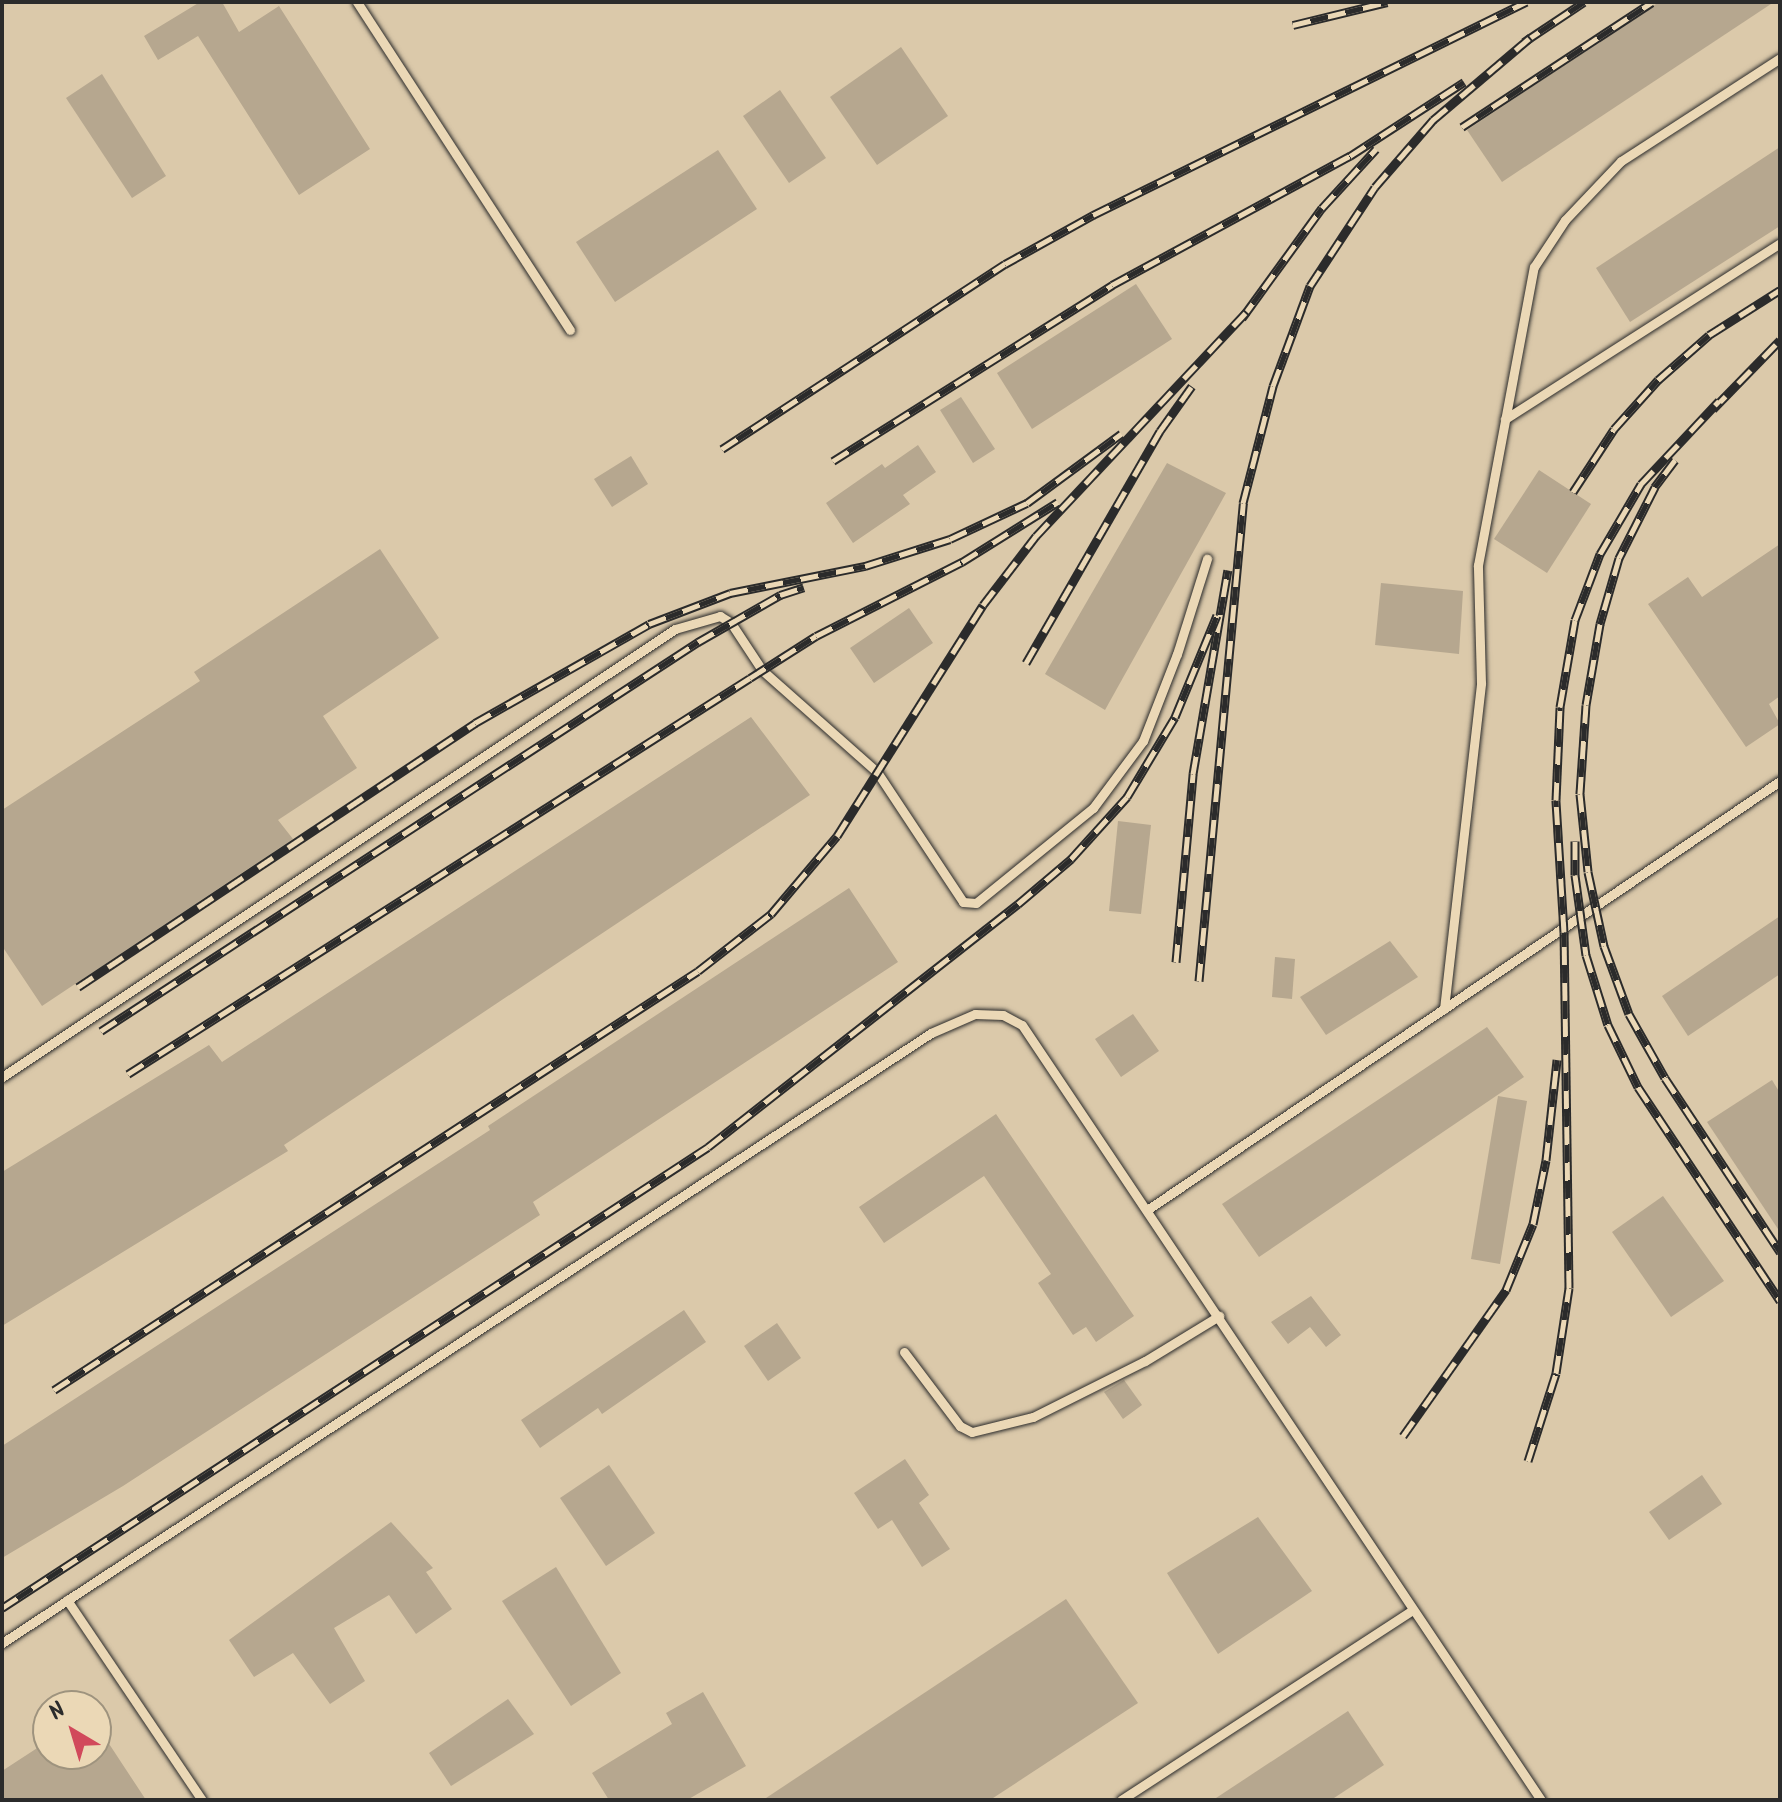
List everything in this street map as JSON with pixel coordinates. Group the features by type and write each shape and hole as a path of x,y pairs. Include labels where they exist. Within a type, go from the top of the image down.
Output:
{"lane":[{"path":"357,2 570,330"},
{"path":"1444,1009 1481,683 1478,565 1534,267 1565,220 1621,161 1780,58"},
{"path":"1505,419 1780,243"},
{"path":"2,1077 675,629 720,616 731,623 762,670 877,772 963,902 976,903 1093,808 1143,741 1177,654 1207,559"},
{"path":"1147,1210 1780,781"},
{"path":"2,1643 931,1033 975,1014 1003,1015 1022,1025 1541,1800"},
{"path":"904,1352 960,1426 972,1432 1033,1417 1145,1361 1219,1316"},
{"path":"67,1600 202,1800"},
{"path":"1121,1800 1412,1610"}],"shaded area":[{"path":"2,2 1780,2 1780,1800 2,1800"}],"building":[{"path":"200,2 222,2 239,32 279,6 370,149 299,195 198,36 158,60 144,36"},
{"path":"1659,2 1774,2 1502,182 1467,130"},
{"path":"901,47 948,116 877,165 830,97"},
{"path":"102,74 166,176 132,198 66,98"},
{"path":"780,90 826,158 789,183 743,116"},
{"path":"1780,147 1780,226 1630,322 1596,268"},
{"path":"718,150 757,209 615,302 576,242"},
{"path":"1136,284 1172,339 1032,429 997,373"},
{"path":"961,397 995,449 973,463 940,410"},
{"path":"918,445 936,472 903,495 910,504 853,543 826,503 882,464 885,468"},
{"path":"631,456 648,484 612,507 594,479"},
{"path":"1167,463 1226,493 1105,710 1045,674"},
{"path":"1539,470 1591,504 1547,573 1494,539"},
{"path":"1780,544 1780,696 1769,704 1780,724 1746,747 1648,604 1688,577 1702,597"},
{"path":"380,549 439,638 323,716 357,768 278,820 293,839 42,1006 2,946 2,810 200,681 194,672"},
{"path":"1381,583 1463,591 1459,654 1375,645"},
{"path":"909,608 933,643 874,683 850,648"},
{"path":"751,717 810,795 284,1145 288,1151 2,1326 2,1172 209,1045 222,1062"},
{"path":"1118,821 1151,825 1141,914 1109,911"},
{"path":"849,888 898,962 533,1202 540,1215 123,1486 2,1558 2,1446 490,1130 488,1126"},
{"path":"1780,916 1780,974 1688,1036 1662,996"},
{"path":"1390,941 1418,977 1326,1035 1300,997"},
{"path":"1275,957 1295,959 1292,999 1272,997"},
{"path":"1133,1014 1159,1051 1121,1077 1095,1039"},
{"path":"1487,1027 1524,1077 1259,1257 1222,1204"},
{"path":"1772,1080 1780,1093 1780,1232 1707,1122"},
{"path":"1498,1096 1527,1101 1500,1264 1471,1259"},
{"path":"996,1114 1134,1316 1096,1342 1086,1327 1073,1335 1038,1283 1051,1274 984,1176 884,1243 859,1207"},
{"path":"1663,1196 1724,1281 1671,1317 1612,1232"},
{"path":"1311,1296 1341,1335 1326,1347 1310,1327 1288,1344 1271,1322"},
{"path":"684,1310 706,1342 602,1414 598,1408 540,1448 521,1420"},
{"path":"777,1323 801,1358 768,1381 744,1346"},
{"path":"1124,1380 1142,1405 1123,1419 1104,1392"},
{"path":"905,1459 929,1495 919,1503 950,1549 922,1567 892,1520 878,1529 854,1493"},
{"path":"609,1465 655,1533 606,1566 560,1498"},
{"path":"1702,1475 1722,1504 1669,1540 1649,1512"},
{"path":"1258,1517 1312,1591 1218,1654 1167,1573"},
{"path":"391,1522 433,1568 426,1572 452,1609 416,1634 389,1595 334,1628 365,1681 330,1704 293,1653 254,1677 229,1640"},
{"path":"556,1567 621,1673 571,1706 502,1601"},
{"path":"1066,1599 1138,1703 990,1800 763,1800"},
{"path":"703,1692 746,1766 687,1800 609,1800 592,1773 672,1724 666,1713"},
{"path":"508,1699 534,1734 451,1786 429,1753"},
{"path":"1348,1711 1384,1765 1331,1800 1213,1800"},
{"path":"112,1748 146,1800 2,1800 2,1771 32,1751 32,1770 112,1770"}],"railway":[{"path":"1293,25 1387,2"},
{"path":"722,449 1005,264 1093,215 1526,2"},
{"path":"1524,42 1584,2"},
{"path":"1462,127 1652,2"},
{"path":"1199,981 1243,503 1273,386 1310,286 1375,187 1433,120 1531,37"},
{"path":"833,461 1112,285 1350,156 1464,82"},
{"path":"1242,318 1322,208 1376,149"},
{"path":"1573,492 1614,429 1658,380 1709,335 1780,290"},
{"path":"54,1390 698,971 771,914 837,836 983,605 1036,536 1247,311"},
{"path":"1713,409 1780,340"},
{"path":"1026,663 1160,431 1192,386"},
{"path":"1528,1461 1556,1373 1569,1288 1564,932 1556,800 1560,707 1575,620 1600,554 1641,484 1719,401"},
{"path":"78,987 475,723 649,624 730,593 865,566 950,539 1027,503 1121,434"},
{"path":"1675,460 1655,487 1619,558 1600,624 1586,705 1580,794 1588,872 1604,946 1629,1014 1665,1078 1780,1252"},
{"path":"128,1074 816,636 962,562 1058,502"},
{"path":"1176,962 1193,774 1228,570"},
{"path":"101,1031 698,642 780,595 804,587"},
{"path":"2,1608 708,1147 1018,904 1071,859 1127,797 1175,717 1217,615"},
{"path":"1575,841 1575,875 1586,955 1608,1025 1638,1087 1780,1301"},
{"path":"1403,1436 1506,1290 1533,1224 1546,1160 1557,1060"}]}
